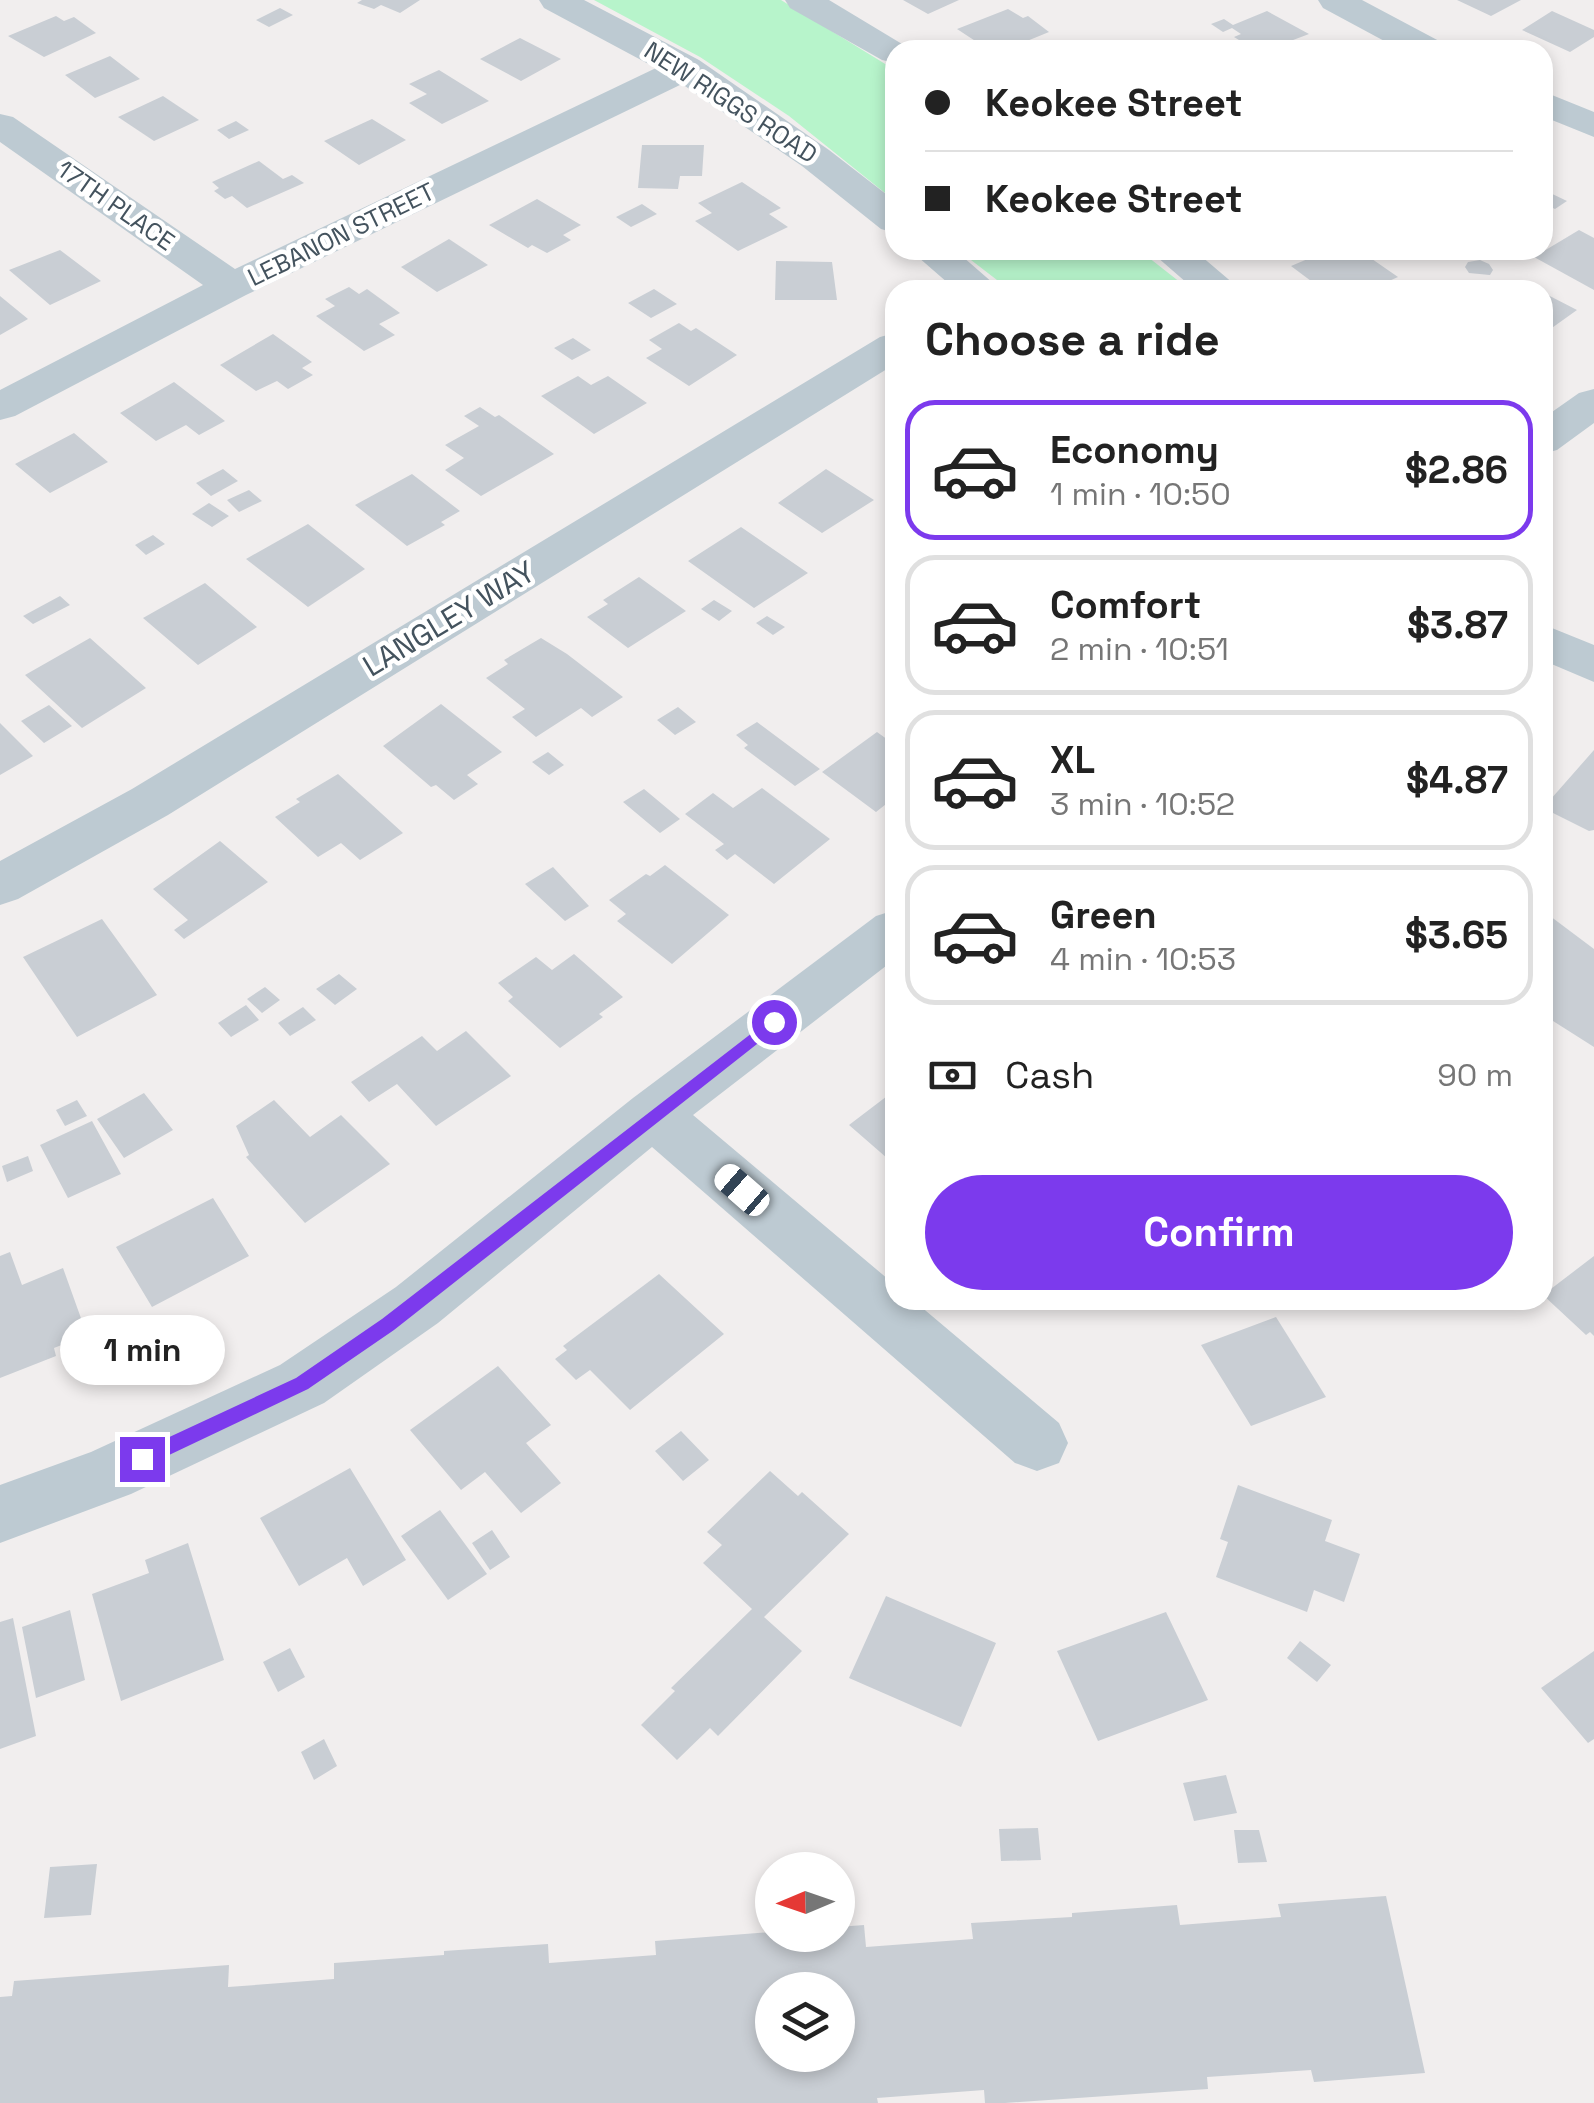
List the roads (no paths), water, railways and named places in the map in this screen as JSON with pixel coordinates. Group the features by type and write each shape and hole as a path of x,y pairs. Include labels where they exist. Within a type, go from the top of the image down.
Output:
{"street":[{"name":"NEW RIGGS ROAD","path":"557,0 686,68 782,131 885,213"},
{"path":"802,0 885,46"},
{"path":"1336,0 1410,40"},
{"name":"LEBANON STREET","path":"0,407 232,286 686,68"},
{"path":"1553,107 1594,126"},
{"name":"17TH PLACE","path":"0,125 232,286"},
{"path":"942,260 968,280"},
{"path":"1182,260 1208,280"},
{"name":"LANGLEY WAY","path":"0,885 150,802 885,352"},
{"path":"1553,432 1594,402"},
{"path":"1553,645 1594,665"},
{"path":"0,1514 109,1474 302,1384 416,1305 653,1114 885,938"},
{"path":"653,1114 1036,1443"}]}
